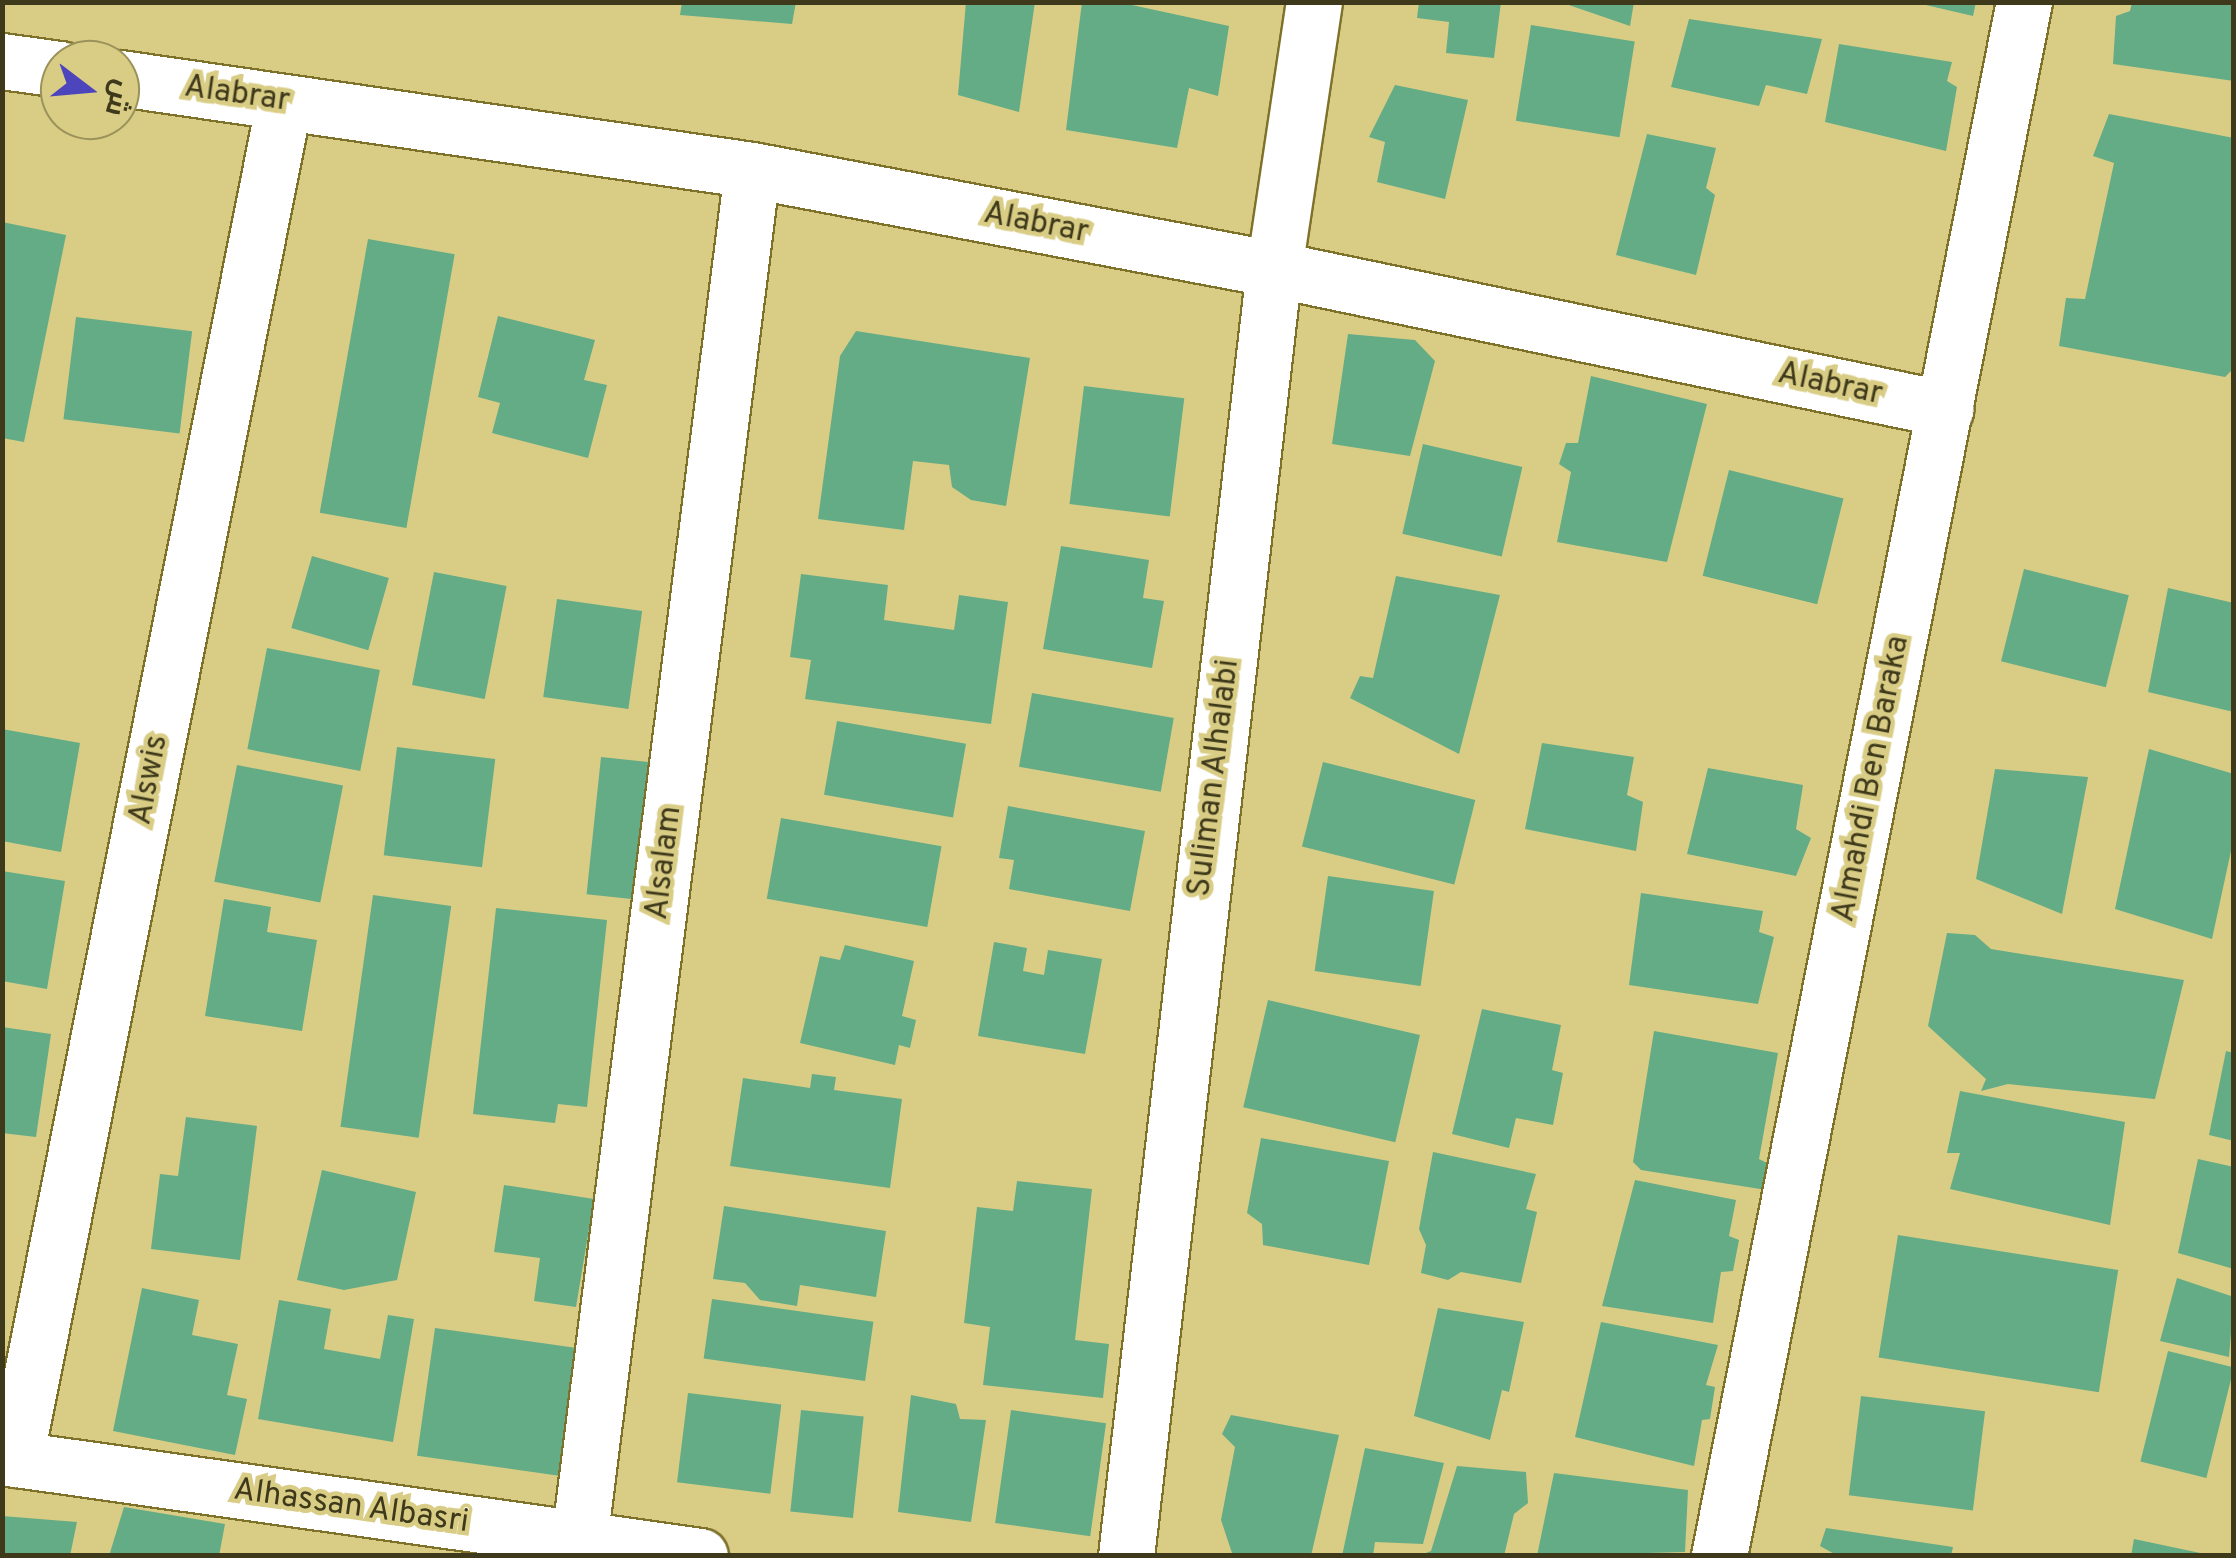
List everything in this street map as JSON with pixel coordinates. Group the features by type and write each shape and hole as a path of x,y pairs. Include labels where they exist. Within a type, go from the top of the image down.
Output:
{"street":[{"name":"Suliman Alhalabi","path":"1126,1556 1274,269 1314,2"},
{"name":"Almahdi Ben Baraka","path":"1718,1556 2024,2"},
{"path":"2,61 40,66"},
{"name":"Alabrar","path":"140,81 752,170 1274,269 1946,409"},
{"name":"Alswis","path":"9,1458 284,102"},
{"name":"Alsalam","path":"578,1548 752,170"},
{"name":"Alhassan Albasri","path":"9,1458 578,1548 700,1556"}],"building":[{"path":"682,2 796,2 792,24 680,15"},
{"path":"966,2 1035,2 1019,112 958,95"},
{"path":"1082,2 1118,2 1229,26 1218,96 1189,88 1177,148 1066,130"},
{"path":"1419,2 1501,2 1494,58 1446,53 1449,22 1417,18"},
{"path":"1560,2 1634,2 1630,26"},
{"path":"1913,2 1976,2 1973,16"},
{"path":"2132,2 2234,2 2234,81 2113,64 2116,16 2130,11"},
{"path":"1689,19 1822,39 1807,94 1766,85 1759,106 1671,87"},
{"path":"1531,25 1635,41 1620,137 1516,121"},
{"path":"1839,44 1952,62 1947,81 1957,87 1946,151 1825,122"},
{"path":"1395,85 1468,100 1445,199 1377,182 1385,142 1369,137"},
{"path":"2109,114 2234,138 2234,368 2225,377 2059,346 2066,298 2085,299 2114,163 2093,156"},
{"path":"1647,134 1716,148 1706,188 1715,195 1696,275 1616,255"},
{"path":"2,222 66,235 24,442 2,438"},
{"path":"368,239 455,254 406,528 320,513"},
{"path":"498,316 595,340 584,380 607,385 588,458 492,433 500,403 478,397"},
{"path":"76,317 192,331 180,433 63,419"},
{"path":"856,331 1030,358 1006,506 971,500 952,487 949,465 913,461 904,530 818,519 840,356"},
{"path":"1348,334 1415,340 1435,361 1410,456 1332,444"},
{"path":"1591,376 1707,404 1667,562 1557,542 1571,472 1559,464 1566,443 1578,443"},
{"path":"1084,386 1184,398 1170,516 1069,504"},
{"path":"1423,444 1522,467 1502,557 1402,534"},
{"path":"1729,470 1843,499 1817,604 1703,576"},
{"path":"1061,546 1149,560 1143,598 1164,601 1152,668 1043,649"},
{"path":"312,556 389,578 368,650 291,628"},
{"path":"2024,569 2129,595 2106,687 2001,661"},
{"path":"434,572 507,586 485,699 412,685"},
{"path":"801,574 888,585 884,620 954,630 959,595 1008,602 991,724 805,699 811,660 790,657"},
{"path":"1396,576 1500,595 1459,754 1350,698 1360,676 1373,678"},
{"path":"2168,588 2234,603 2234,712 2148,692"},
{"path":"557,599 642,611 628,709 543,697"},
{"path":"267,648 380,670 360,771 247,749"},
{"path":"1032,693 1174,718 1161,792 1019,767"},
{"path":"837,721 966,744 953,818 824,795"},
{"path":"2,729 80,743 61,852 2,841"},
{"path":"1542,743 1634,757 1627,795 1643,802 1636,851 1525,829"},
{"path":"397,747 495,759 482,867 384,855"},
{"path":"2149,749 2234,774 2234,837 2212,939 2115,909"},
{"path":"601,757 658,763 643,900 587,894"},
{"path":"1323,762 1475,800 1454,884 1302,846"},
{"path":"237,765 343,786 320,902 214,882"},
{"path":"1708,768 1803,785 1796,829 1811,838 1796,876 1687,854"},
{"path":"1995,769 2088,777 2062,914 1976,879"},
{"path":"1008,806 1145,831 1130,911 1009,889 1014,860 999,858"},
{"path":"781,818 942,846 927,927 767,899"},
{"path":"2,871 65,881 47,989 2,981"},
{"path":"1328,876 1434,891 1421,986 1315,971"},
{"path":"1641,893 1763,911 1759,932 1774,937 1758,1004 1629,985"},
{"path":"373,895 451,906 419,1138 340,1127"},
{"path":"224,899 271,907 267,932 317,940 302,1031 205,1016"},
{"path":"496,908 607,920 587,1107 558,1104 555,1123 473,1114"},
{"path":"1947,933 1975,935 1991,949 2184,980 2155,1099 2008,1084 1981,1091 1986,1079 1928,1026"},
{"path":"994,942 1027,948 1023,971 1044,975 1048,950 1102,959 1085,1054 978,1036"},
{"path":"845,945 914,961 902,1016 916,1020 910,1048 899,1045 895,1065 800,1043 820,956 840,960"},
{"path":"1268,1000 1420,1035 1395,1142 1243,1107"},
{"path":"1482,1009 1561,1025 1552,1070 1563,1073 1553,1125 1516,1118 1509,1148 1452,1134"},
{"path":"2,1027 51,1034 36,1137 2,1133"},
{"path":"1654,1031 1778,1053 1759,1159 1781,1170 1779,1192 1641,1170 1633,1162"},
{"path":"2226,1051 2234,1053 2234,1141 2209,1135"},
{"path":"812,1074 836,1077 834,1090 902,1099 890,1188 730,1166 743,1078 810,1088"},
{"path":"1960,1091 2125,1122 2110,1225 1950,1189 1960,1153 1947,1153"},
{"path":"186,1117 257,1126 240,1260 151,1249 160,1174 178,1176"},
{"path":"1261,1138 1389,1161 1369,1265 1263,1245 1262,1224 1247,1213"},
{"path":"1433,1152 1536,1174 1526,1209 1537,1212 1521,1283 1461,1272 1448,1280 1421,1273 1426,1245 1419,1229"},
{"path":"2198,1159 2234,1167 2234,1269 2178,1253"},
{"path":"322,1170 416,1192 397,1280 344,1290 297,1280"},
{"path":"1635,1180 1736,1200 1729,1236 1739,1240 1733,1271 1721,1272 1713,1323 1602,1306"},
{"path":"1017,1181 1092,1189 1075,1340 1109,1344 1103,1398 983,1385 990,1327 964,1323 977,1207 1013,1211"},
{"path":"504,1185 594,1199 576,1307 534,1301 540,1258 494,1252"},
{"path":"724,1206 886,1231 876,1297 800,1285 797,1306 760,1300 745,1283 713,1279"},
{"path":"1898,1235 2118,1270 2099,1392 1879,1357"},
{"path":"2177,1278 2234,1297 2229,1357 2160,1341"},
{"path":"142,1288 199,1300 192,1335 238,1344 227,1395 247,1399 235,1455 113,1431"},
{"path":"712,1299 873,1322 865,1381 704,1358"},
{"path":"279,1300 331,1309 324,1349 380,1359 388,1315 414,1319 393,1442 258,1419"},
{"path":"1438,1308 1524,1322 1509,1392 1502,1390 1490,1440 1414,1416"},
{"path":"1601,1322 1718,1345 1706,1385 1715,1387 1710,1419 1702,1420 1694,1466 1575,1437"},
{"path":"435,1328 586,1349 568,1477 417,1456"},
{"path":"2168,1351 2234,1367 2206,1478 2140,1462"},
{"path":"688,1393 781,1404 770,1494 677,1482"},
{"path":"911,1395 956,1404 960,1419 986,1420 971,1522 898,1512"},
{"path":"1861,1396 1985,1411 1973,1510 1849,1495"},
{"path":"801,1410 864,1417 853,1518 790,1511"},
{"path":"1011,1410 1106,1423 1090,1536 995,1523"},
{"path":"1231,1415 1339,1435 1311,1556 1233,1556 1221,1520 1235,1447 1222,1434"},
{"path":"1365,1448 1444,1463 1423,1544 1375,1542 1373,1556 1342,1556"},
{"path":"1457,1466 1526,1472 1528,1503 1514,1514 1504,1556 1418,1556 1431,1551"},
{"path":"1554,1473 1688,1490 1685,1552 1537,1556"},
{"path":"124,1507 225,1524 219,1556 109,1556"},
{"path":"2,1516 77,1522 70,1556 2,1556"},
{"path":"1826,1528 1953,1547 1951,1556 1838,1556 1820,1546"},
{"path":"2134,1539 2205,1554 2205,1556 2131,1556"}]}
